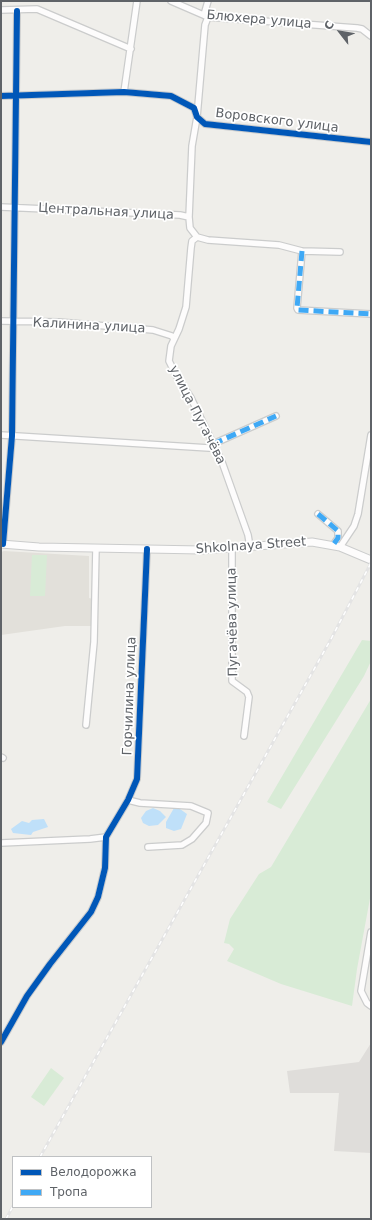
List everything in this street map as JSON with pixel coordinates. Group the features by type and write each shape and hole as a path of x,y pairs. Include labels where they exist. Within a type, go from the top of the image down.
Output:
{"street":[{"path":"124,92 137,1"},
{"name":"Блюхера улица","path":"171,1 206,16 362,28 371,36"},
{"path":"189,217 192,146 197,117 208,1"},
{"path":"1,10 17,11 37,9 131,49"},
{"path":"2,544 12,436 17,11"},
{"name":"Воровского улица","path":"1,96 124,92 171,96 194,108 197,117 205,124 371,142"},
{"name":"Центральная улица","path":"1,207 189,217 190,228 197,237"},
{"path":"197,237 225,242 279,245 302,251 340,252"},
{"name":"улица Пугачёва","path":"197,237 192,241 186,307 169,355 171,366 192,398 228,477 248,535 250,547"},
{"path":"302,251 298,310 371,314"},
{"name":"Калинина улица","path":"1,321 59,322 153,330 174,338"},
{"path":"1,435 209,448 276,416"},
{"path":"336,546 354,526 358,514 371,435"},
{"path":"318,514 338,531 336,546"},
{"name":"Shkolnaya Street","path":"2,544 96,548 232,549 297,542 336,546 371,560"},
{"path":"86,725 94,642 96,548"},
{"name":"Горчилина улица","path":"106,837 128,800 137,779 147,549"},
{"name":"Пугачёва улица","path":"232,549 232,681 247,692 249,697 244,736"},
{"path":"128,800 140,803 191,806 208,813 206,823 192,839 182,845 148,846"},
{"path":"1,843 106,837 103,874 98,898 91,912 27,996 1,1042"},
{"path":"371,932 361,991 367,1003 371,1006"}],"shaded area":[{"path":"1,552 89,556 89,598 93,599 91,626 65,626 1,635"},
{"path":"371,1043 371,1153 334,1151 339,1093 290,1093 287,1071 359,1062"}],"green space":[{"path":"32,555 47,555 45,596 30,596"},
{"path":"362,640 371,641 371,661 364,676 281,809 267,802"},
{"path":"371,699 371,893 357,969 352,1006 281,984 227,961 234,949 229,944 224,943 230,919 259,874 271,867"},
{"path":"51,1068 64,1078 44,1106 31,1097"}],"water":[{"path":"153,808 160,811 166,817 158,825 149,826 143,823 141,818 146,811"},
{"path":"174,808 180,809 187,814 181,829 174,831 166,828 166,822"},
{"path":"44,819 48,827 33,832 31,835 13,833 11,829 22,821 29,823 32,820"}],"railway":[{"path":"41,1156 331,639 371,563"},
{"path":"6,1219 12,1208"}],"marked path":[{"path":"302,251 298,310 371,314"},
{"path":"213,444 276,416"},
{"path":"318,514 338,531 338,538 333,545"}],"cycle path":[{"path":"3,544 12,436 17,11"},
{"path":"1,96 124,92 171,96 194,108 197,117 205,124 371,142"},
{"path":"1,1042 27,996 91,912 98,897 105,868 106,837 128,800 137,779 147,549"}]}
